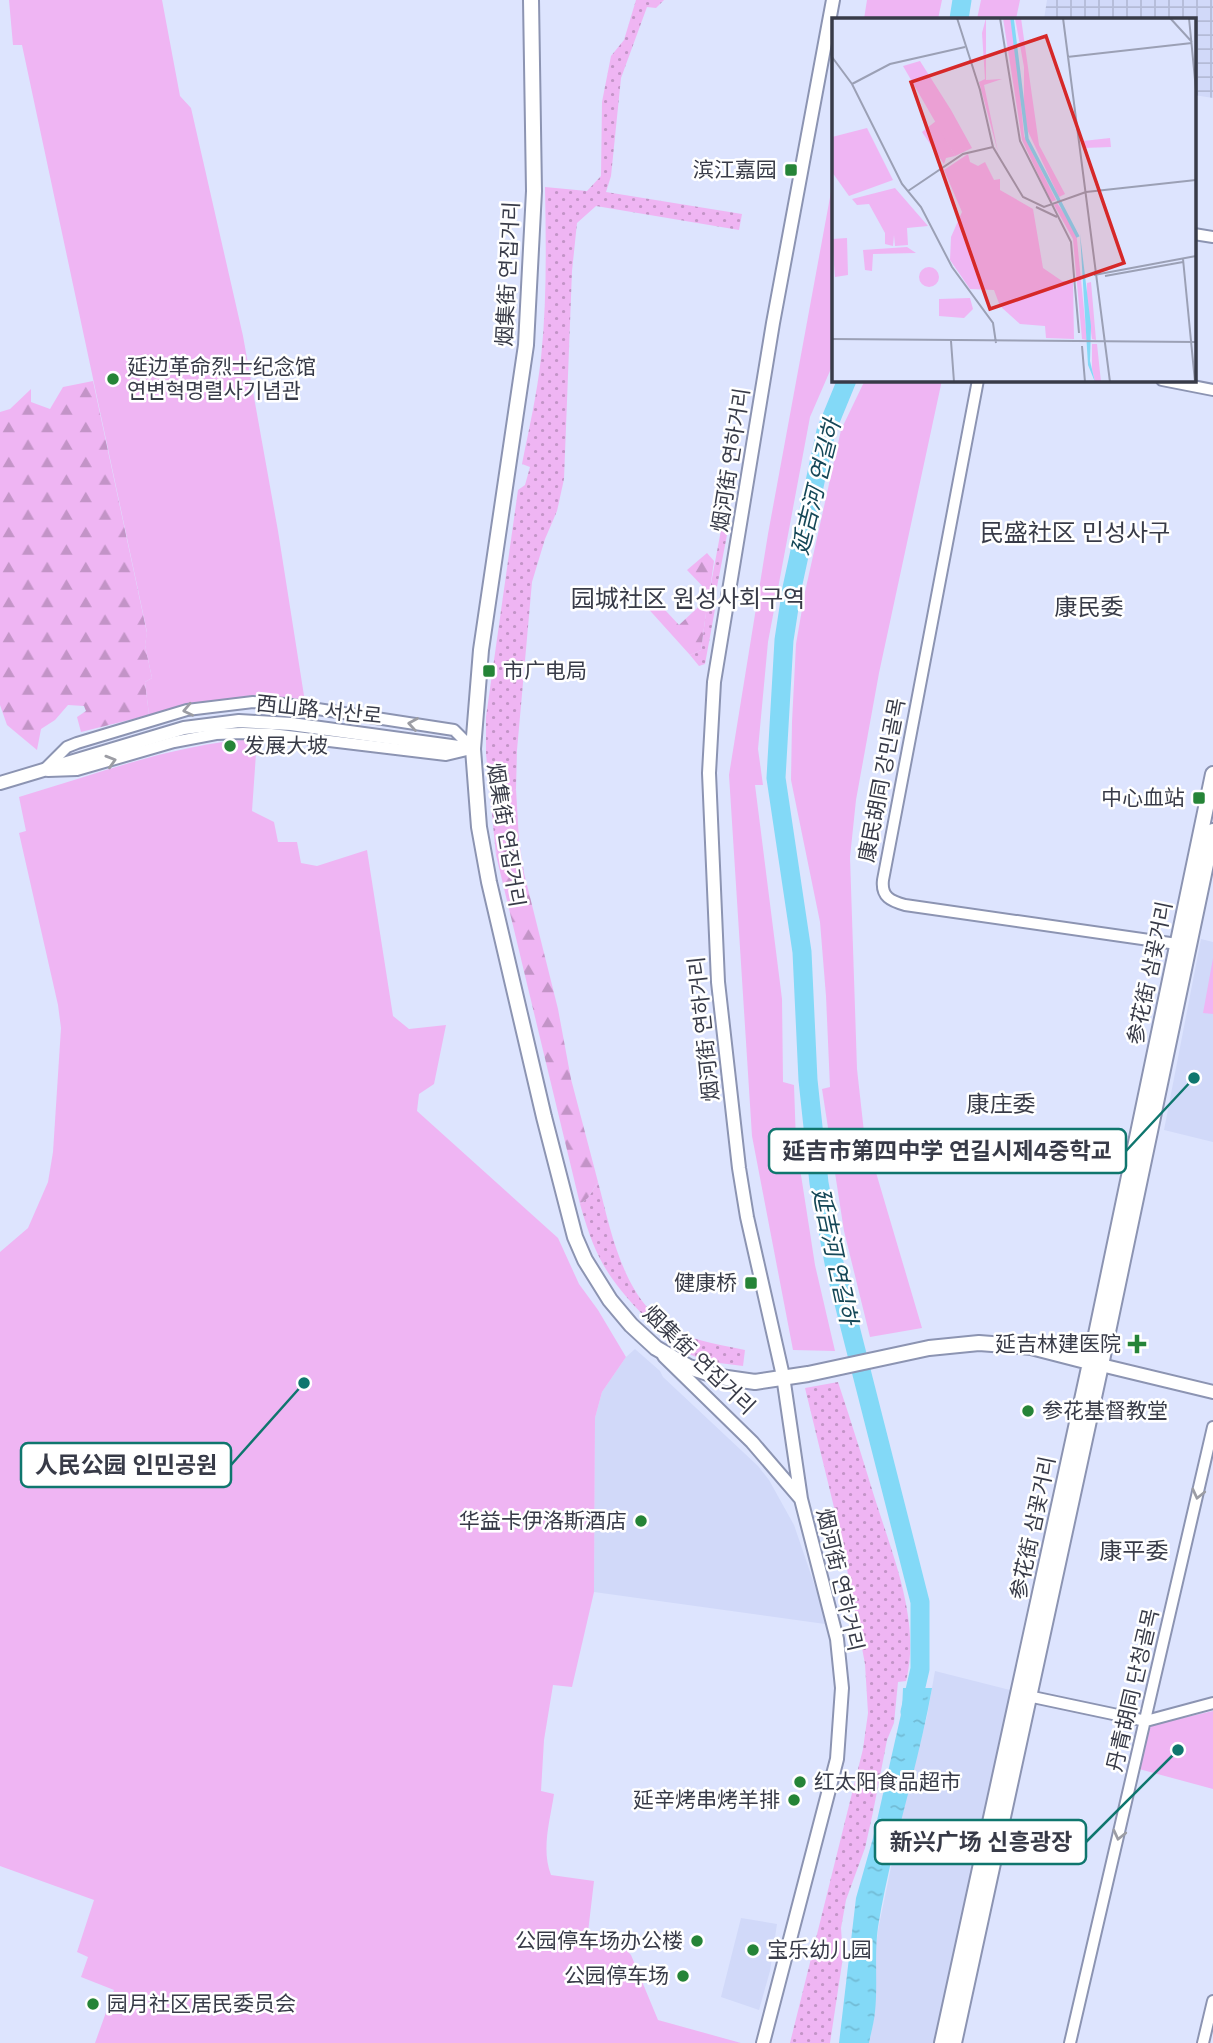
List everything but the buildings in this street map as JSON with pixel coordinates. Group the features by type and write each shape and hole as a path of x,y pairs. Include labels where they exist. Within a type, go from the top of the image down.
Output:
{"main road":[{"name":"烟集街 연집거리","path":"531,0 533,204 526,345 481,650 473,749 479,827 489,882 544,1117 575,1237 596,1282 631,1325 656,1348"},
{"name":"参花街 삼꽃거리","path":"954,2043 1028,1696 1213,774"},
{"name":"参花街 삼꽃거리","path":"942,2043 1213,831"},
{"path":"656,1348 689,1367 720,1377 755,1382 808,1374 929,1348 979,1343 1017,1345 1095,1364"}],"street":[{"name":"烟河街 연하거리","path":"763,2043 836,1759 841,1729 842,1688 837,1639 801,1499 783,1376 747,1217 732,1119 714,927 709,773 713,682 773,323 833,0"},
{"name":"康民胡同 강민골목","path":"978,382 883,880 883,892 888,899 905,905 1177,944"},
{"path":"1172,382 1213,390"},
{"path":"44,771 67,747 77,743 152,718 229,703 285,704 454,730 473,749"},
{"name":"西山路 서산로","path":"0,783 184,728 239,721 291,723 473,749"},
{"name":"烟集街 연집거리","path":"656,1348 752,1442 801,1499"},
{"path":"1095,1364 1213,1392"},
{"name":"丹青胡同 단청골목","path":"1070,2043 1213,1427"},
{"path":"1028,1696 1146,1721 1213,1703"},
{"path":"1202,2043 1213,2001"}],"shaded area":[{"path":"1047,0 1213,0 1213,98 1196,95 1196,18 1044,18"},
{"path":"1201,939 1213,942 1213,1142 1164,1130"},
{"path":"635,1349 758,1466 769,1480 794,1525 825,1624 594,1592 595,1418 602,1392 626,1357"},
{"path":"935,1671 1014,1691 935,2043 869,2043 875,2013 875,1951 879,1925"},
{"name":"宝乐幼儿园","path":"741,1918 777,1924 770,1971 759,2010 721,1997"}],"green space":[{"path":"9,0 162,0 180,96 191,108 243,336 305,702 252,698 149,715 145,682 152,678 145,645 147,632 22,45 13,45"},
{"path":"636,0 664,0 656,8 647,7 621,78 611,176 606,192 742,214 739,230 596,206 577,223 572,271 564,479 557,511 532,582 516,789 500,799 500,832 496,855 486,754 486,717 518,490 525,485 530,467 522,464 543,337 546,272 545,187 587,191 601,176 602,102 611,56 624,40"},
{"path":"867,0 942,0 938,18 864,18"},
{"path":"981,0 1020,0 1016,18 977,18"},
{"path":"832,186 832,366 810,417 768,642 758,749 763,785 755,785 782,999 783,1082 794,1085 796,1143 815,1265 835,1351 793,1350 752,1136 729,775 768,534"},
{"path":"93,381 147,633 145,645 152,678 145,682 149,715 81,732 77,717 86,711 84,706 68,705 55,720 41,729 37,750 7,725 0,705 0,412 10,409 31,389 31,402 50,409 63,387"},
{"path":"864,382 942,382 879,673 856,800 850,857 857,1069 864,1132 922,1328 870,1337 844,1231 822,1089 830,1087 820,922 791,780 796,644 841,430"},
{"path":"721,530 727,535 716,592 708,592 710,589"},
{"path":"707,553 714,561 708,592 687,570"},
{"path":"653,597 679,625 708,598 701,650 690,655 644,604"},
{"path":"708,598 717,598 705,664 699,666 690,655 701,650"},
{"path":"257,739 252,811 274,822 278,842 297,842 301,863 317,866 367,850 393,1016 409,1029 446,1025 434,1084 419,1094 417,1111 558,1238 579,1284 626,1357 602,1392 595,1418 594,1592 572,1687 553,1685 544,1740 541,1791 554,1794 547,1835 548,1865 551,1875 594,1881 588,1932 615,1938 631,1955 658,2020 741,2043 95,2043 114,1990 81,1977 88,1957 77,1952 94,1900 0,1866 0,1252 28,1228 48,1182 53,1152 61,1028 19,833 26,831 19,797 167,753"},
{"path":"516,789 524,873 558,1009 571,1079 598,1182 588,1198 580,1204 496,855 500,832 500,799"},
{"path":"1213,958 1213,1014 1203,1013"},
{"path":"598,1182 615,1245 632,1286 644,1304 659,1319 685,1335 745,1350 743,1366 707,1361 682,1350 657,1330 621,1291 597,1253 580,1204 588,1198"},
{"path":"838,1382 903,1589 908,1613 910,1659 906,1681 898,1682 894,1723 887,1740 865,1848 846,1900 841,1928 843,1957 830,2043 790,2043 863,1749 868,1713 865,1664 840,1532 805,1388"},
{"path":"1213,1711 1213,1789 1139,1769 1148,1731 1152,1725"}],"water":[{"path":"903,1688 932,1688 878,1927 874,2020 869,2043 839,2043 856,1898 873,1838 902,1710"}],"waterway":[{"name":"延吉河 연길하","path":"959,18 962,0"},
{"name":"延吉河 연길하","path":"846,382 826,431 792,588 784,640 776,778 802,952 808,1080 819,1183 835,1268 920,1602 920,1669 910,1712"}],"place":[{"name":"滨江嘉园","path":"791,170"},
{"name":"延边革命烈士纪念馆 연변혁명렬사기념관","path":"113,379"},
{"name":"市广电局","path":"489,671"},
{"name":"发展大坡","path":"230,746"},
{"name":"中心血站","path":"1199,798"},
{"name":"延吉市第四中学 연길시제4중학교","path":"1194,1078"},
{"name":"健康桥","path":"751,1283"},
{"name":"延吉林建医院","path":"1137,1344"},
{"name":"人民公园 인민공원","path":"304,1383"},
{"name":"参花基督教堂","path":"1028,1411"},
{"name":"华益卡伊洛斯酒店","path":"641,1521"},
{"name":"新兴广场 신흥광장","path":"1178,1750"},
{"name":"红太阳食品超市","path":"800,1782"},
{"name":"延辛烤串烤羊排","path":"794,1800"},
{"name":"公园停车场办公楼","path":"697,1941"},
{"name":"宝乐幼儿园","path":"753,1950"},
{"name":"公园停车场","path":"683,1976"},
{"name":"园月社区居民委员会","path":"93,2004"}],"district":[{"name":"民盛社区 민성사구","path":"1075,533"},
{"name":"园城社区 원성사회구역","path":"688,599"},
{"name":"康民委","path":"1089,607"},
{"name":"康庄委","path":"1001,1104"},
{"name":"康平委","path":"1134,1551"}]}
